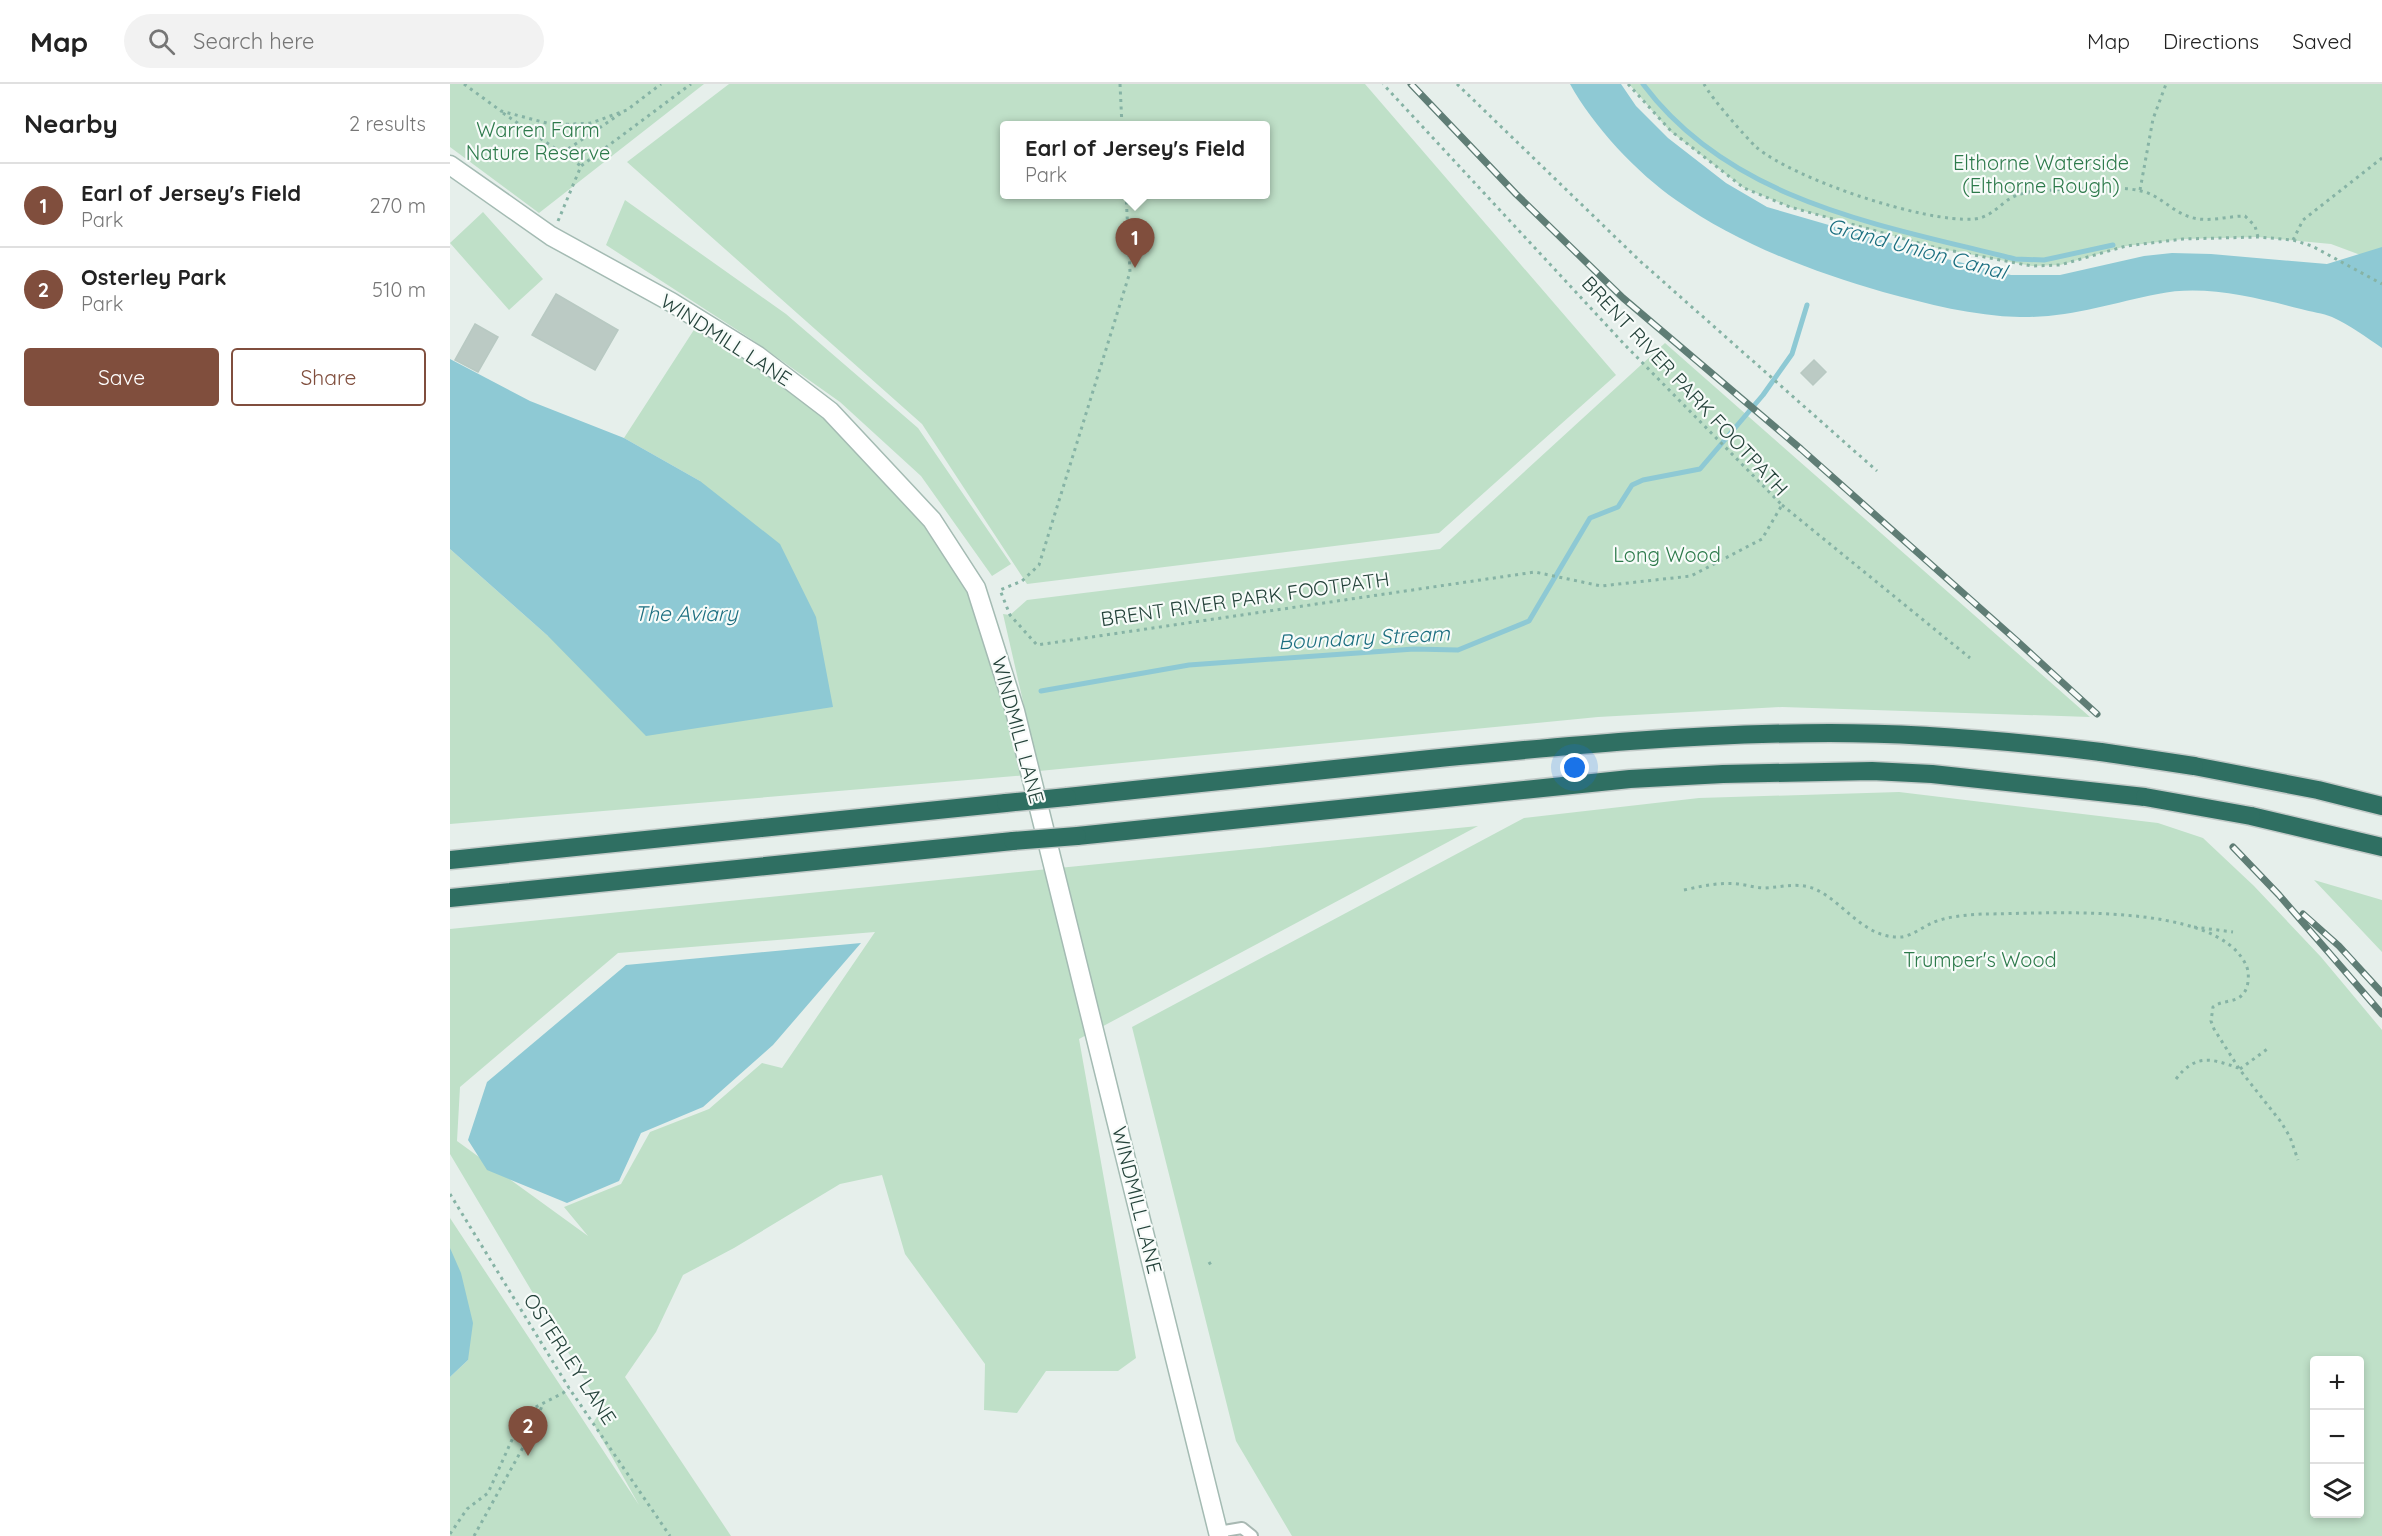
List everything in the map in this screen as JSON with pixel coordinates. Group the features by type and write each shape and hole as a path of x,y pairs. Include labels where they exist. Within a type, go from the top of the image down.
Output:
{"highway":[{"path":"450,860 1509,751 1717,735 1886,734 2008,741 2194,766 2318,790 2382,806"},
{"path":"450,898 1630,779 1723,774 1872,771 1932,774 2145,797 2251,816 2382,847"}],"main road":[{"name":"WINDMILL LANE","path":"450,165 551,236 690,314 758,357 830,411 932,520 976,588 1015,711 1219,1534"}],"lane":[{"path":"1219,1534 1242,1528 1252,1536"}],"path":[{"path":"464,84 581,166"},
{"path":"562,153 627,110 661,84"},
{"path":"551,236 581,166 691,84"},
{"path":"1120,84 1122,121"},
{"name":"BRENT RIVER PARK FOOTPATH","path":"1126,199 1130,272 1039,565 1022,581 1000,590 1010,615 1037,645 1535,572 1601,586 1690,576 1762,539 1782,506 1616,335 1383,84"},
{"path":"1457,84 1640,261 1876,471"},
{"path":"1629,84 1671,131 1744,188 1801,210 1937,248 2000,261 2060,265 2126,246 2183,239 2258,237 2293,240 2312,246 2382,284"},
{"path":"1704,84 1756,146 1788,168 1856,195 1935,217 1977,219 1995,211 2019,194 2034,191 2140,190 2157,196 2191,218 2208,220 2245,216 2254,226 2258,237"},
{"path":"2140,190 2153,119 2166,84"},
{"path":"501,111 554,125 591,123 627,110"},
{"path":"2293,240 2303,220 2382,158"},
{"path":"1782,506 1970,658"},
{"path":"1684,890 1726,884 1766,888 1802,885 1826,895 1860,924 1880,933 1900,936 1934,922 1965,915 2115,914 2155,918 2186,926 2233,932"},
{"path":"2186,926 2218,939 2243,959 2247,968 2244,993 2240,998 2218,1003 2213,1007 2211,1021 2239,1069 2281,1122 2290,1137 2298,1160"},
{"path":"2239,1069 2270,1047"},
{"path":"2176,1079 2187,1068 2202,1060 2212,1060 2239,1069"},
{"name":"OSTERLEY LANE","path":"450,1194 569,1388 670,1536"},
{"path":"1209,1262 1212,1267"},
{"path":"450,1534 467,1509 488,1493 524,1413 569,1388"},
{"path":"474,1536 526,1442 544,1402"}],"green space":[{"name":"Warren Farm Nature Reserve","path":"450,84 704,84 539,213 450,147"},
{"path":"729,84 1365,84 1616,375 1439,533 1027,584 922,424 627,162"},
{"name":"Elthorne Waterside (Elthorne Rough)","path":"1629,84 2382,84 2382,263 2331,244 2258,237 2183,239 2126,246 2060,265 2032,266 1937,248 1790,207 1744,188 1670,131"},
{"path":"625,200 786,314 918,428 1011,564 992,576 921,476 840,402 751,339 606,245"},
{"path":"483,212 543,279 509,310 450,243"},
{"path":"699,322 828,416 913,510 969,594 1028,775 450,824 450,549 548,636 700,481 624,438"},
{"name":"Long Wood","path":"1665,343 2090,717 1782,707 1598,717 1039,771 1003,614 1010,615 1027,600 1440,549"},
{"name":"Trumper's Wood","path":"1899,792 2158,823 2203,838 2254,886 2321,957 2382,1030 2382,1536 1292,1536 1236,1441 1132,1027 1524,818 1699,798"},
{"path":"1478,826 1079,1039 1136,1358 1118,1371 1046,1371 1017,1413 984,1410 985,1364 905,1254 882,1175 840,1184 734,1248 683,1275 656,1332 625,1377 731,1536 450,1536 450,1377 468,1360 450,1248 450,1218 639,1505 593,1423 602,1409 450,1154 450,929","holes":["875,932 782,1068 762,1063 709,1109 650,1132 621,1184 564,1207 588,1236 457,1141 460,1087 618,953"]},
{"path":"2314,880 2382,900 2382,952"}],"water":[{"path":"1570,84 1621,84 1636,106 1668,138 1726,183 1767,207 1939,257 2011,275 2060,275 2144,256 2172,253 2327,264 2382,247 2382,348 2352,327 2328,316 2267,301 2212,291 2176,291 2073,313 2020,317 1951,309 1856,284 1776,255 1750,243 1724,230 1676,200 1631,163 1617,148 1591,116"},
{"name":"The Aviary","path":"450,359 530,401 624,438 700,481 780,544 816,617 833,707 646,736 548,636 450,549"},
{"path":"861,943 773,1045 703,1107 641,1133 619,1181 567,1203 487,1170 468,1140 487,1082 626,965"},
{"path":"450,1248 461,1273 473,1323 468,1360 450,1377"}],"building":[{"path":"556,294 618,330 595,370 532,335"},
{"path":"475,324 498,337 478,372 455,360"},
{"path":"1814,360 1826,372 1813,385 1801,373"}],"waterway":[{"name":"Grand Union Canal","path":"1643,84 1679,124 1719,156 1764,182 1812,203 1862,220 2015,259 2044,260 2113,245"},
{"name":"Boundary Stream","path":"1041,691 1189,665 1414,649 1458,650 1529,621 1590,518 1618,507 1632,485 1643,480 1700,469 1763,395 1792,354 1807,305"}],"railway":[{"path":"1411,84 1516,194 1623,298 1801,449 2097,714"},
{"path":"2233,847 2279,895 2382,1014"},
{"path":"2303,914 2339,946 2382,993"}],"place":[{"name":"Earl of Jersey's Field","path":"1135,268"},
{"name":"Osterley Park","path":"528,1456"}]}
